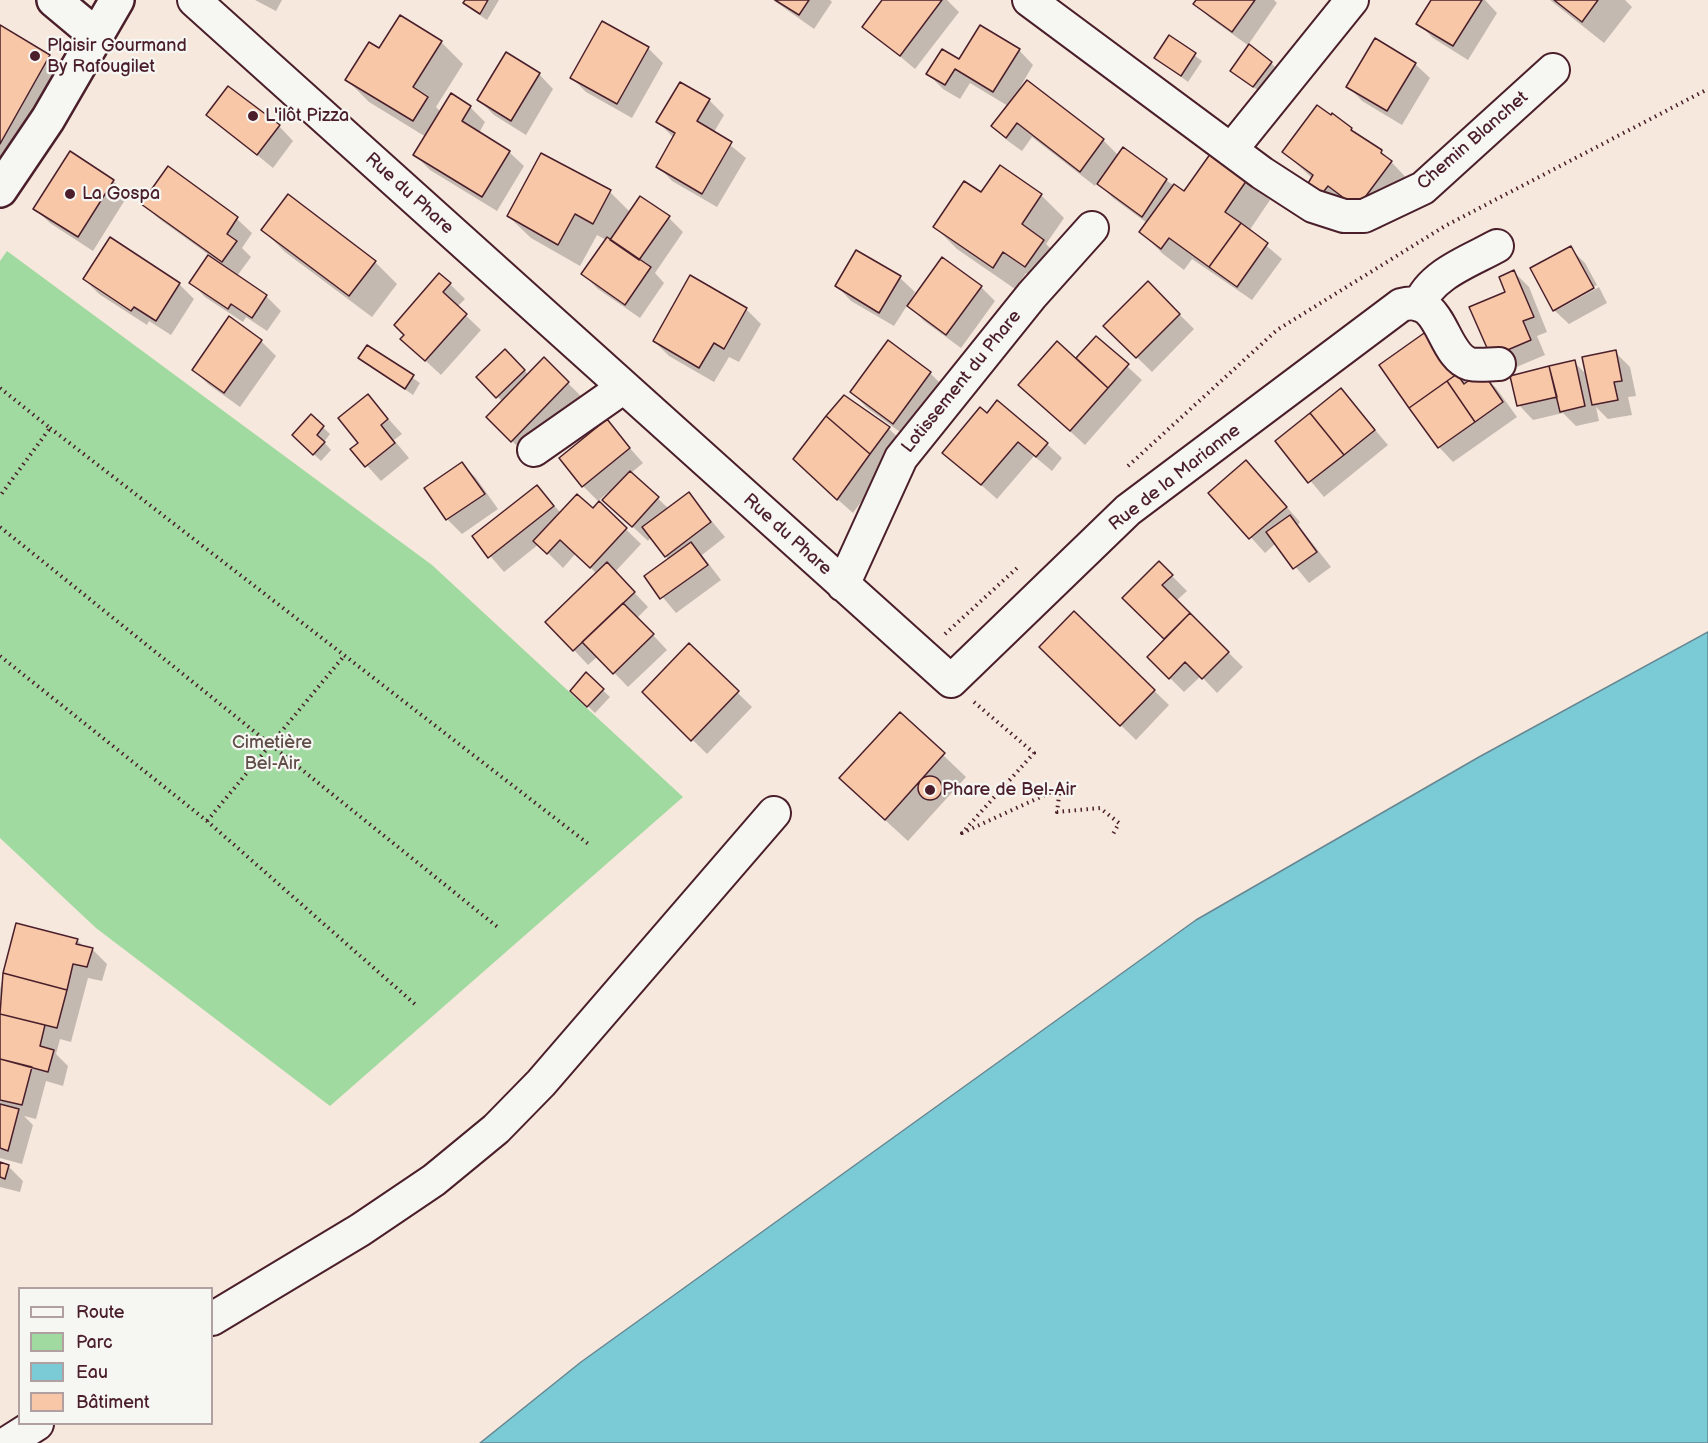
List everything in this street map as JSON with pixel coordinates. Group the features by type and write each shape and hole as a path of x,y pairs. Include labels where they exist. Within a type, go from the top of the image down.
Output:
{"main road":[{"path":"54,0 96,36"},
{"path":"0,190 48,119 117,0"}],"street":[{"name":"Rue du Phare","path":"194,0 951,681"},
{"name":"Chemin Blanchet","path":"1029,0 1230,150 1313,206 1344,216 1364,216 1423,189 1553,70"},
{"path":"1230,150 1352,0"},
{"name":"Lotissement du Phare","path":"843,585 901,458 1032,296 1092,228"},
{"path":"1497,246 1432,283 1419,304 1429,309 1460,358 1470,364 1499,364"},
{"name":"Rue de la Marianne","path":"951,681 1128,510 1401,305 1419,304"},
{"path":"534,450 624,387"},
{"path":"213,1318 360,1230 434,1180 496,1129 541,1083 774,813"},
{"path":"7,1443 35,1425"}],"path":[{"path":"0,388 591,846"},
{"path":"0,496 50,428"},
{"path":"0,527 179,669 269,746 500,929"},
{"path":"0,656 207,821 417,1006"},
{"path":"207,821 344,656"},
{"path":"951,681 1034,753 962,832 1060,789 1057,812 1100,808 1119,823 1112,836"}],"green space":[{"name":"Cimetière Bel-Air","path":"7,251 432,565 683,797 330,1106 96,928 0,838 0,261"}],"water":[{"path":"1708,632 1708,1443 480,1443 581,1362 1196,920 1479,757"}],"building":[{"path":"465,0 488,0 480,14 463,3"},
{"path":"775,0 809,0 799,15"},
{"path":"882,0 942,0 900,56 862,27"},
{"path":"1196,0 1255,0 1232,32 1193,4"},
{"path":"1431,0 1482,0 1453,46 1416,24"},
{"path":"1554,0 1598,0 1582,22"},
{"path":"400,15 442,41 413,87 428,97 413,121 345,80 369,42 379,48"},
{"path":"602,21 649,47 617,104 570,78"},
{"path":"0,25 50,55 0,144"},
{"path":"980,25 1020,49 993,92 955,69 945,85 926,74 942,49 959,59"},
{"path":"1169,35 1196,53 1181,76 1154,58"},
{"path":"1375,38 1416,63 1387,111 1346,87"},
{"path":"1249,44 1272,62 1253,87 1230,71"},
{"path":"506,52 540,73 511,121 477,100"},
{"path":"1027,80 1104,139 1080,172 1017,123 1006,138 991,126"},
{"path":"680,82 710,99 697,121 732,142 702,194 656,167 675,133 656,122"},
{"path":"228,86 280,125 257,155 206,115"},
{"path":"451,93 471,106 462,121 510,151 482,197 413,155"},
{"path":"1317,105 1331,115 1332,113 1352,128 1351,130 1382,150 1381,153 1392,161 1357,208 1328,186 1321,195 1307,185 1313,175 1282,152"},
{"path":"1123,147 1167,179 1142,217 1097,184"},
{"path":"1213,150 1249,177 1225,212 1241,223 1209,267 1169,238 1161,249 1139,232 1174,184 1184,191"},
{"path":"70,151 114,180 78,237 33,209"},
{"path":"541,153 611,190 593,224 575,214 558,245 507,216"},
{"path":"1000,165 1042,194 1022,224 1044,240 1025,267 1003,252 993,268 933,227 964,181 981,192"},
{"path":"168,166 238,217 227,234 237,241 222,262 141,204"},
{"path":"288,194 376,261 349,296 261,230"},
{"path":"640,196 670,216 639,260 610,240"},
{"path":"1241,223 1268,243 1237,287 1209,267"},
{"path":"110,237 180,283 156,321 134,307 131,311 83,279"},
{"path":"607,237 651,267 625,305 581,274"},
{"path":"1571,246 1594,288 1553,311 1530,268"},
{"path":"856,250 901,276 879,313 835,286"},
{"path":"208,255 267,295 252,318 231,304 228,309 189,283"},
{"path":"942,257 982,286 946,335 907,306"},
{"path":"1514,270 1534,317 1523,321 1531,340 1491,357 1469,307 1505,292 1499,277"},
{"path":"439,273 451,283 443,292 467,314 425,361 400,339 404,335 394,325"},
{"path":"690,275 747,308 724,349 714,343 699,368 653,341"},
{"path":"1148,281 1180,314 1136,358 1103,326"},
{"path":"229,316 262,340 224,393 192,370"},
{"path":"1427,331 1457,374 1409,408 1379,365"},
{"path":"1096,336 1129,364 1108,388 1076,358"},
{"path":"888,340 931,372 893,424 850,392"},
{"path":"1057,341 1108,388 1070,431 1018,385"},
{"path":"367,345 414,375 405,389 358,358"},
{"path":"505,349 525,370 496,398 476,377"},
{"path":"1616,350 1622,381 1614,382 1618,400 1592,405 1582,357"},
{"path":"544,357 569,382 511,442 486,417"},
{"path":"1575,360 1585,406 1560,412 1549,366"},
{"path":"1549,366 1557,397 1517,406 1510,376"},
{"path":"1482,371 1503,402 1475,422 1447,381 1457,374 1464,384"},
{"path":"1447,381 1475,422 1438,448 1409,408"},
{"path":"1341,388 1375,430 1344,455 1310,413"},
{"path":"368,394 388,419 381,425 395,443 365,467 350,449 358,443 338,418"},
{"path":"844,395 890,427 870,454 826,416"},
{"path":"997,400 1048,443 1036,457 1018,442 981,485 942,453 980,407 987,413"},
{"path":"1310,413 1344,455 1308,483 1275,441"},
{"path":"311,414 324,426 317,435 325,442 313,455 292,435"},
{"path":"826,416 870,454 837,500 793,459"},
{"path":"607,419 630,448 582,487 559,458"},
{"path":"1246,460 1287,507 1249,539 1208,493"},
{"path":"462,462 485,494 446,520 424,488"},
{"path":"630,471 659,497 632,527 602,500"},
{"path":"537,485 554,506 488,558 472,536"},
{"path":"689,492 711,522 665,557 642,527"},
{"path":"577,494 593,508 599,501 627,528 590,568 560,540 547,554 533,541"},
{"path":"1290,515 1317,552 1293,569 1266,532"},
{"path":"691,542 708,565 660,599 644,576"},
{"path":"1159,561 1173,575 1162,585 1190,613 1164,639 1122,598"},
{"path":"607,562 635,592 573,651 545,622"},
{"path":"623,603 654,634 613,674 582,642"},
{"path":"1074,611 1155,690 1120,726 1039,647"},
{"path":"1190,613 1229,652 1202,679 1185,662 1169,679 1147,657"},
{"path":"689,643 739,691 691,741 642,692"},
{"path":"586,672 604,689 587,707 570,691"},
{"path":"900,712 945,753 885,820 839,778"},
{"name":"Phare de Bel-Air","path":"930,776 935,777 941,783 941,793 935,799 930,800 925,799 919,793 918,788 919,783 925,777"},
{"path":"16,923 78,939 76,944 93,948 87,967 73,964 67,990 3,973"},
{"path":"3,973 67,990 57,1028 0,1014"},
{"path":"0,1014 45,1025 40,1046 54,1050 48,1072 0,1059"},
{"path":"0,1059 32,1067 22,1105 0,1100"},
{"path":"0,1104 19,1109 8,1151 0,1148"},
{"path":"0,1162 9,1165 5,1179 0,1177"}],"place":[{"name":"Plaisir Gourmand By Rafougilet","path":"35,56"},
{"name":"L'ilôt Pizza","path":"253,116"},
{"name":"La Gospa","path":"70,194"},
{"name":"Phare de Bel-Air","path":"930,790"}]}
